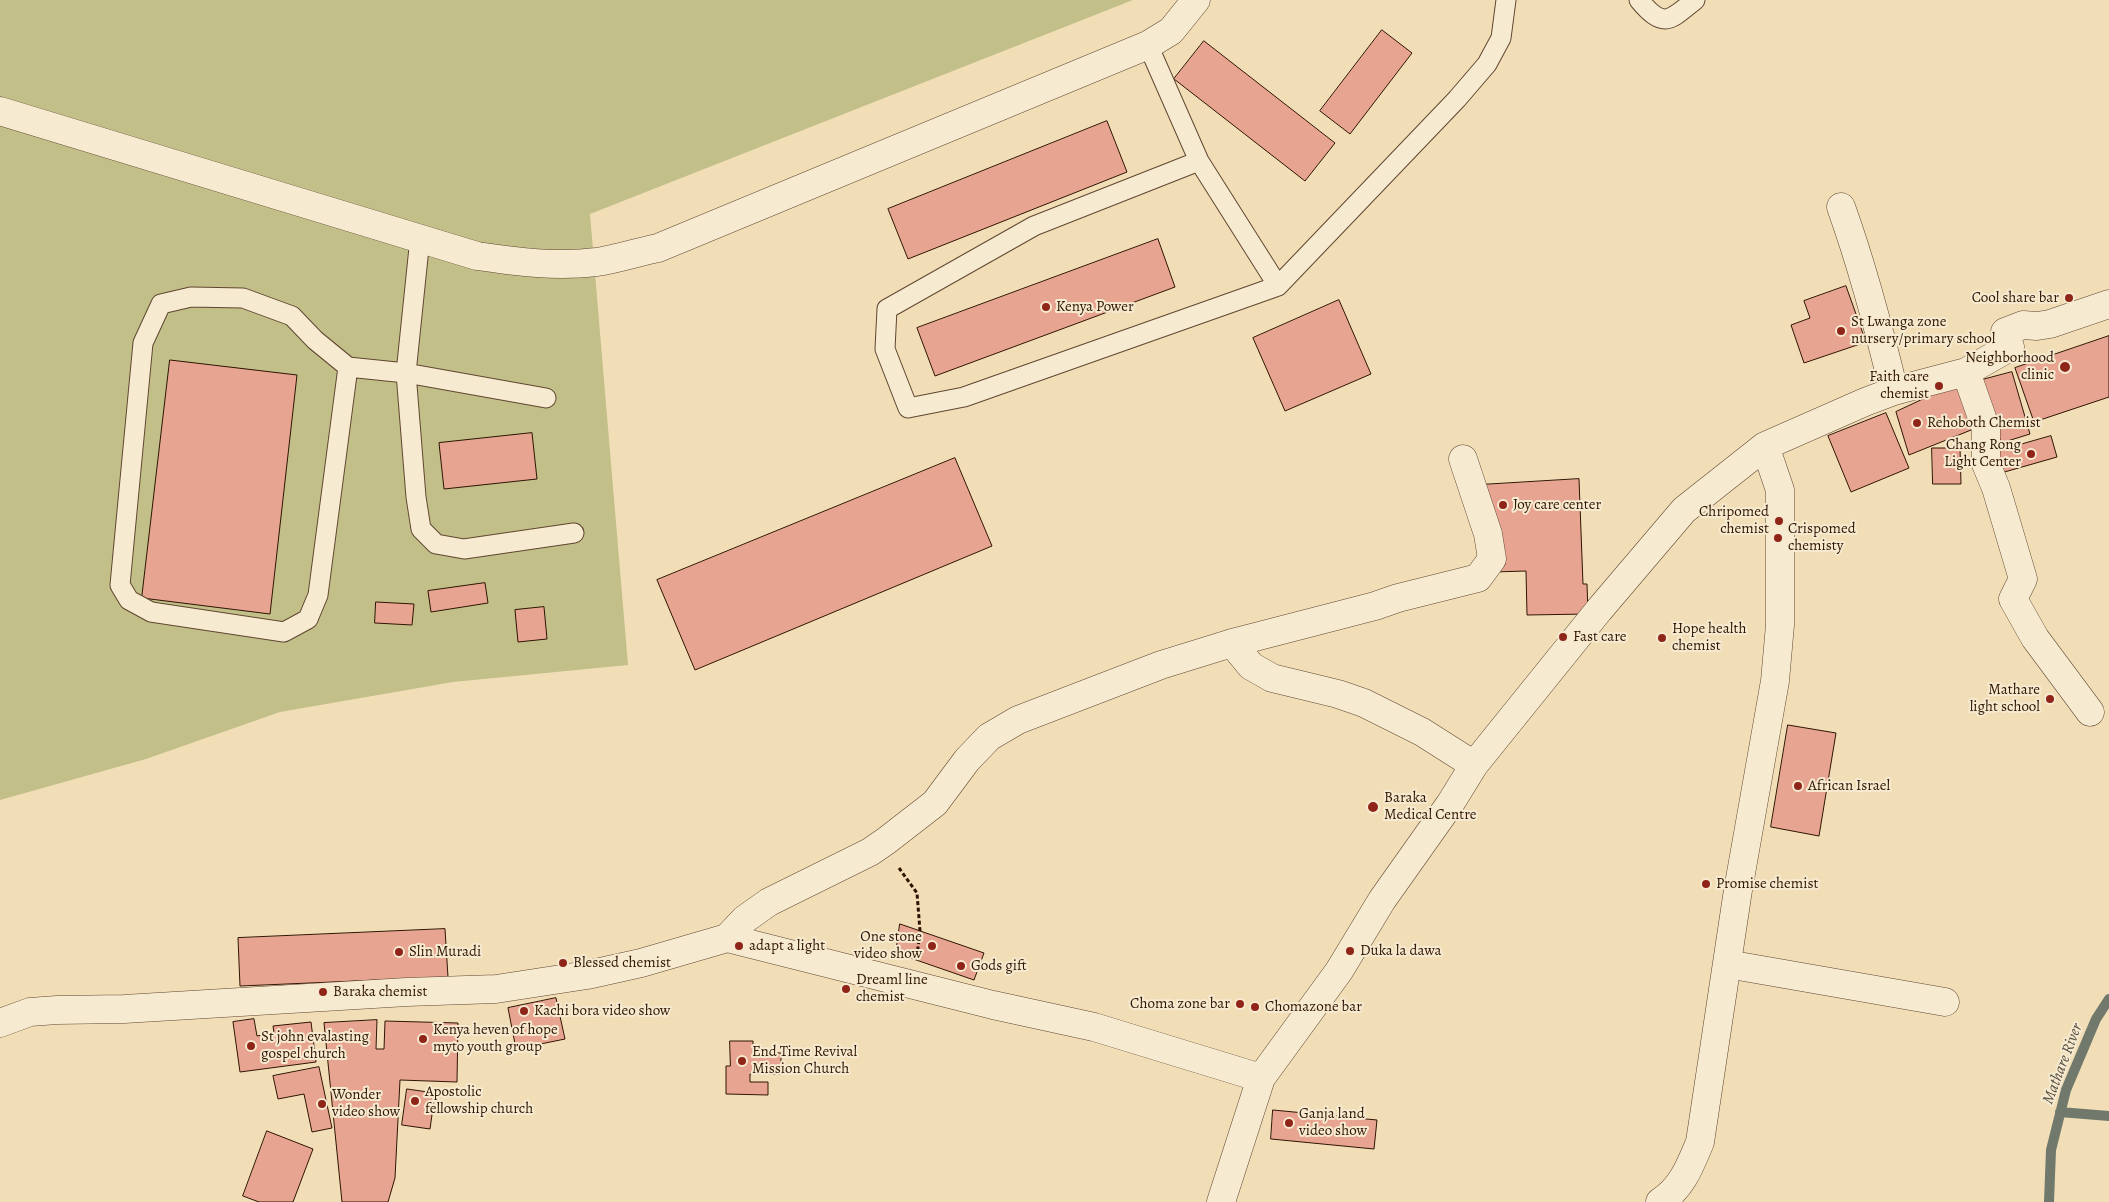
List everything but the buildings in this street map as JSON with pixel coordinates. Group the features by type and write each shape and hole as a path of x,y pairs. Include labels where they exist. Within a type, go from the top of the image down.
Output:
{"street":[{"path":"0,111 477,256 525,263 559,265 599,262 658,248 1148,45 1171,31 1196,0"},
{"path":"1841,207 1862,268 1894,392"},
{"path":"1221,1202 1262,1078 1339,972 1382,900 1450,804 1474,765 1599,610 1684,510 1765,446 1866,402 1894,392 1966,372 2010,346 2005,332 2023,325 2037,326 2050,324 2109,304"},
{"path":"1966,372 1986,429 1986,464 1996,488 2023,579 2013,599 2035,638 2090,712"},
{"path":"1660,1202 1669,1196 1687,1173 1700,1142 1727,964 1775,680 1780,625 1780,490 1765,446"},
{"path":"727,938 745,919 769,902 870,852 935,803 967,760 997,732 1018,720 1131,675 1232,643 1478,578 1492,559 1488,534 1463,459"},
{"path":"1232,643 1251,666 1272,678 1338,694 1364,703 1422,732 1474,765"},
{"path":"0,1023 30,1012 57,1010 143,1008 407,992 496,989 587,976 641,963 727,938 994,1005 1094,1026 1262,1078"},
{"path":"1727,964 1945,1002"}],"lane":[{"path":"1199,161 1034,226 887,308 885,349 908,408 964,397 1278,286 1457,99 1487,64 1501,38 1506,0"},
{"path":"1639,0 1648,10 1661,19 1671,19 1695,0"},
{"path":"1148,45 1199,161 1278,286"},
{"path":"420,238 406,373 416,497 421,529 436,544 464,549 574,533"},
{"path":"348,367 318,595 308,619 284,632 151,612 130,600 120,585 143,343 160,304 191,297 243,298 292,316 315,340 348,367 406,373 546,398"}],"path":[{"path":"870,852 897,867 917,893 920,931 914,984"}],"shaded area":[{"path":"0,0 1133,0 590,214 628,665 453,682 280,712 146,759 0,800"}],"waterway":[{"name":"Mathare River","path":"2049,1202 2051,1150 2066,1090 2096,1019 2109,999"},
{"path":"2060,1112 2109,1116"}],"place":[{"name":"Cool share bar","path":"2069,298"},
{"name":"Kenya Power","path":"1046,307"},
{"name":"St Lwanga zone nursery/primary school","path":"1841,331"},
{"name":"Neighborhood clinic","path":"2065,367"},
{"name":"Faith care chemist","path":"1939,386"},
{"name":"Rehoboth Chemist","path":"1917,423"},
{"name":"Chang Rong Light Center","path":"2031,454"},
{"name":"Joy care center","path":"1503,505"},
{"name":"Chripomed chemist","path":"1779,521"},
{"name":"Crispomed chemisty","path":"1778,538"},
{"name":"Fast care","path":"1563,637"},
{"name":"Hope health chemist","path":"1662,638"},
{"name":"Mathare light school","path":"2050,699"},
{"name":"African Israel","path":"1798,786"},
{"name":"Baraka Medical Centre","path":"1373,807"},
{"name":"Promise chemist","path":"1706,884"},
{"name":"adapt a light","path":"739,946"},
{"name":"One stone video show","path":"932,946"},
{"name":"Duka la dawa","path":"1350,951"},
{"name":"Slin Muradi","path":"399,952"},
{"name":"Blessed chemist","path":"563,963"},
{"name":"Gods gift","path":"961,966"},
{"name":"Dreaml line chemist","path":"846,989"},
{"name":"Baraka chemist","path":"323,992"},
{"name":"Choma zone bar","path":"1240,1004"},
{"name":"Chomazone bar","path":"1255,1007"},
{"name":"Kachi bora video show","path":"524,1011"},
{"name":"Kenya heven of hope myto youth group","path":"423,1039"},
{"name":"St john evalasting gospel church","path":"251,1046"},
{"name":"End Time Revival Mission Church","path":"742,1061"},
{"name":"Apostolic fellowship church","path":"415,1101"},
{"name":"Wonder video show","path":"322,1104"},
{"name":"Ganja land video show","path":"1289,1123"}]}
